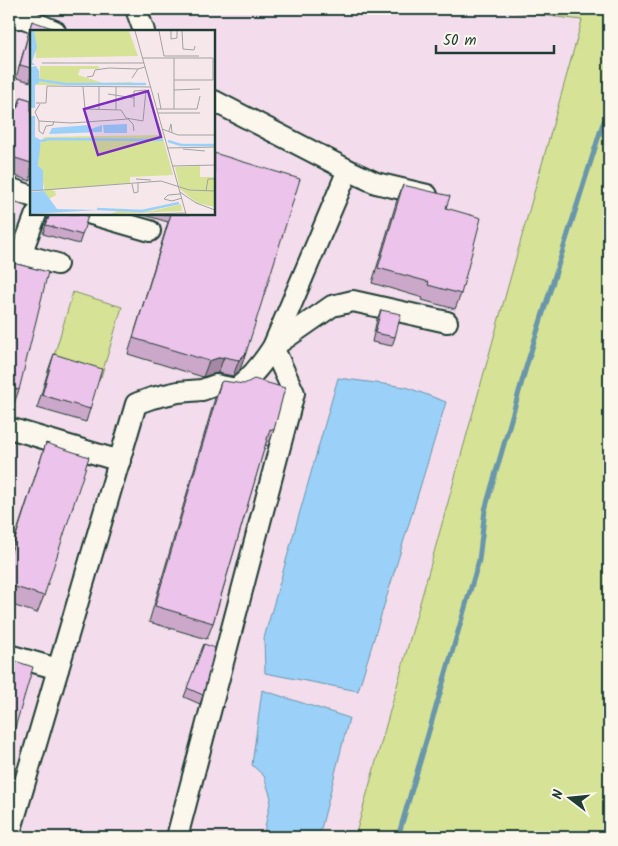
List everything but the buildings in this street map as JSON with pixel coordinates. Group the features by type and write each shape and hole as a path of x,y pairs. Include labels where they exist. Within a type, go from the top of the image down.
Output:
{"lane":[{"path":"136,9 144,30"},
{"path":"9,18 24,18 53,30"},
{"path":"215,102 376,183 445,200"},
{"path":"9,836 138,403 160,396 202,390 216,384 236,390 247,381 262,364 273,347 348,170"},
{"path":"9,188 30,196"},
{"path":"35,215 15,255 57,264"},
{"path":"94,215 150,231"},
{"path":"273,347 332,306 353,301 447,322"},
{"path":"176,837 294,393 273,347"},
{"path":"9,428 120,461"},
{"path":"9,655 58,669"}],"shaded area":[{"path":"9,9 443,9 582,19 355,837 9,837"}],"green space":[{"path":"482,9 609,9 609,837 355,837 582,20"},
{"path":"73,292 122,307 101,377 52,363"}],"water":[{"path":"338,378 406,387 446,402 358,691 265,673 264,638"},
{"path":"262,690 349,718 319,837 263,837 271,798 264,776 252,765"}],"waterway":[{"path":"398,837 479,560 485,510 527,364 602,126 609,110"}]}
